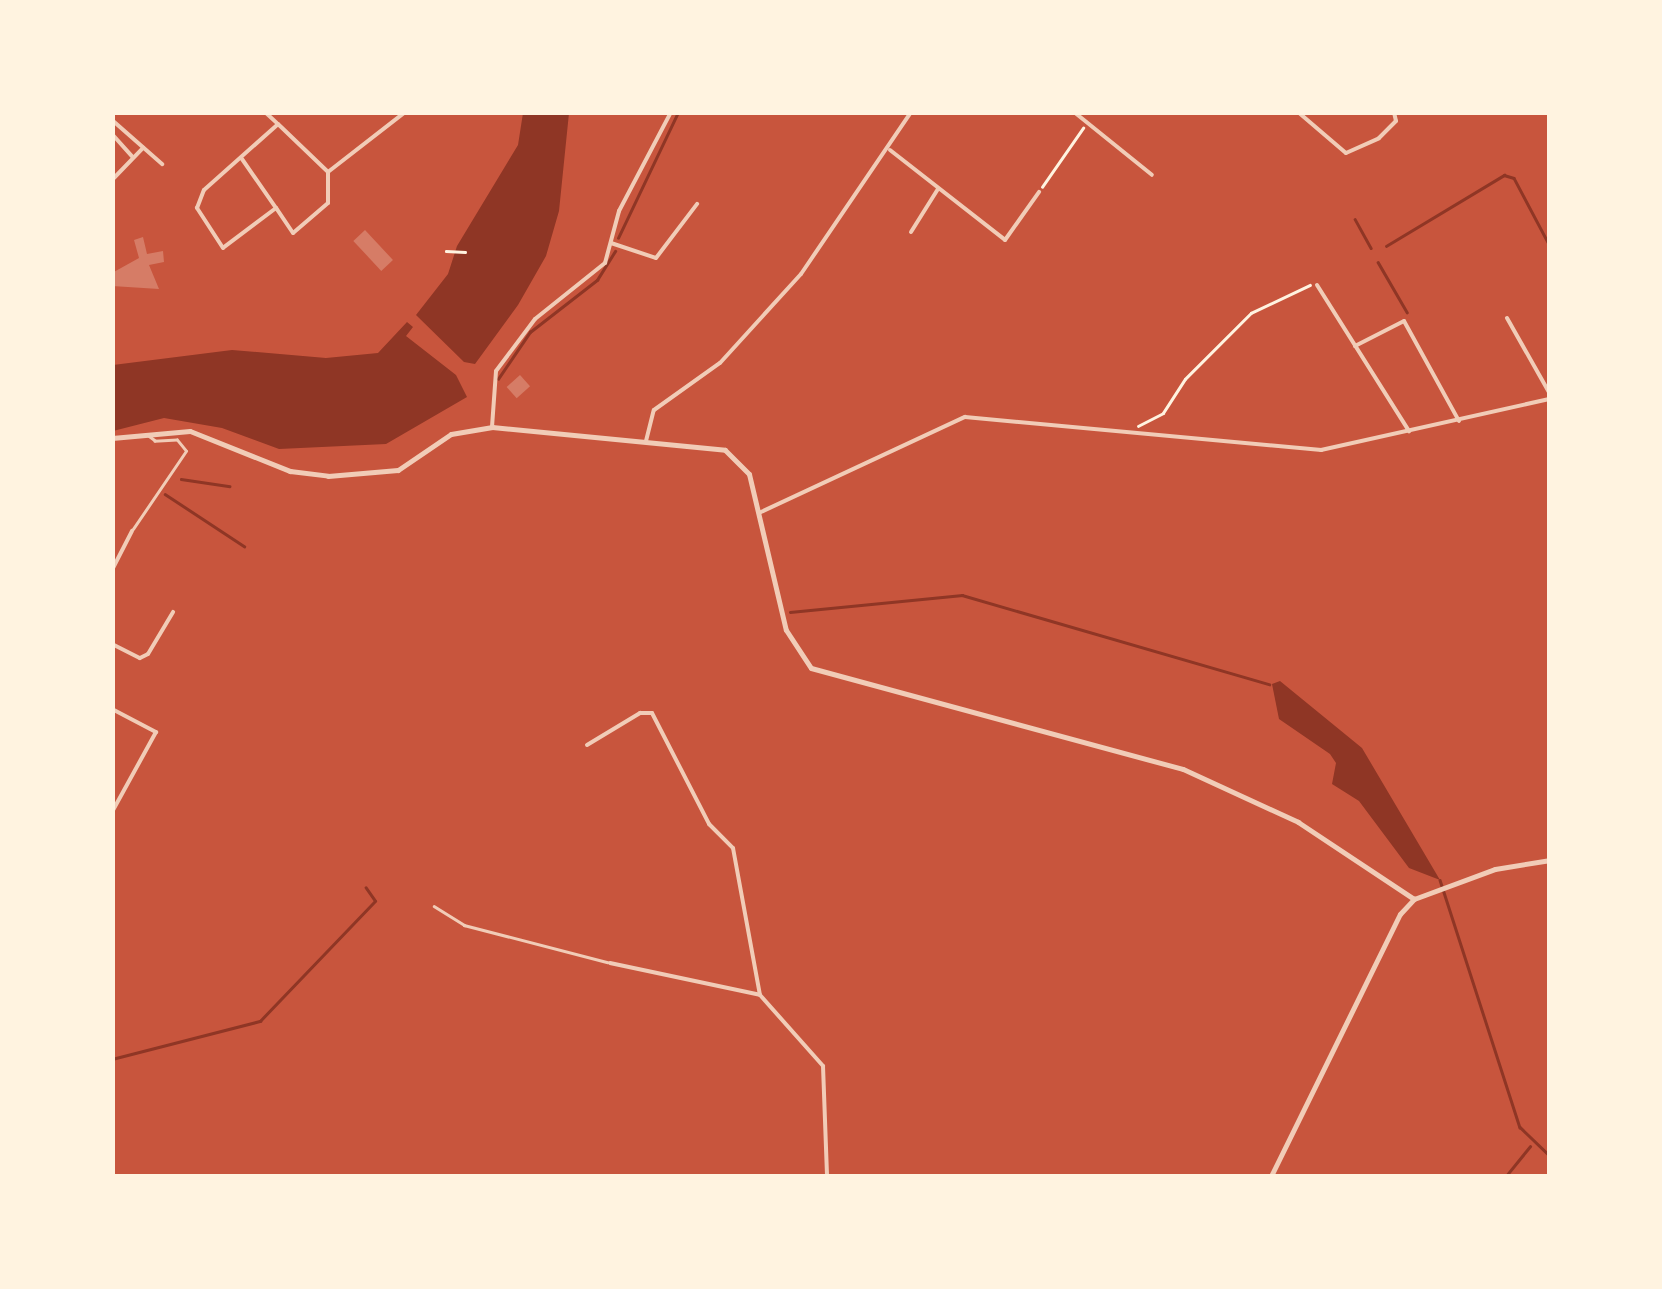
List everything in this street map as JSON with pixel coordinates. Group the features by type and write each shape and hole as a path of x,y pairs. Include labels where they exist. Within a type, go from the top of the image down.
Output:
{"street":[{"path":"242,159 291,231 300,229 328,203 328,172 265,112"},
{"path":"328,172 405,112"},
{"path":"492,426 491,382 502,361 535,319 594,276 610,243 619,211 671,112"},
{"path":"646,441 654,410 720,364 801,274 912,112"},
{"path":"1074,112 1152,175"},
{"path":"1298,112 1346,153 1379,138 1396,121 1394,112"},
{"path":"113,121 162,164"},
{"path":"276,208 223,248 197,208 204,190 278,124"},
{"path":"112,134 133,158"},
{"path":"112,180 143,148"},
{"path":"888,149 1005,240 1038,192"},
{"path":"911,232 938,189"},
{"path":"610,243 656,258 697,204"},
{"path":"1316,285 1409,432"},
{"path":"760,512 783,508 833,476 965,417 1321,450 1550,397 1508,318"},
{"path":"1355,346 1404,321 1459,420"},
{"path":"112,438 198,432 290,471 357,476 398,470 451,434 492,426 725,450 749,474 786,630 811,668 1183,769 1298,822 1414,900"},
{"path":"112,570 132,530"},
{"path":"112,644 148,654 174,612"},
{"path":"112,708 156,732 112,812"},
{"path":"587,745 640,713 652,714 705,816 728,838 738,862 760,995"},
{"path":"1271,1176 1400,914 1414,900 1495,870 1550,860"},
{"path":"610,963 760,995 793,1025 823,1066 827,1176"}],"lane":[{"path":"132,530 186,451 177,440 154,441 146,433"},
{"path":"434,906 464,925 610,963"}],"path":[{"path":"1038,192 1087,122"},
{"path":"446,251 465,252"},
{"path":"1136,434 1252,313 1316,285"}],"shaded area":[{"path":"523,113 569,113 559,211 546,256 518,305 475,364 464,362 416,315 448,274 457,246 518,145"},
{"path":"407,322 413,327 406,336 456,375 467,397 386,444 279,449 222,428 164,418 113,431 113,365 232,350 326,358 378,353"},
{"path":"1280,681 1362,748 1440,880 1409,868 1359,801 1332,784 1336,763 1330,754 1279,719 1272,684"}],"building":[{"path":"365,230 393,260 381,271 353,241"},
{"path":"143,237 147,254 163,251 164,262 149,265 159,289 112,286 112,273 139,258 134,240"},
{"path":"520,375 530,386 517,398 507,387"}],"waterway":[{"path":"618,238 678,112"},
{"path":"1386,246 1504,175 1514,178 1550,246"},
{"path":"1355,219 1371,248"},
{"path":"498,379 530,332 597,280 615,251"},
{"path":"1378,262 1407,312"},
{"path":"181,479 229,486"},
{"path":"165,494 244,546"},
{"path":"790,612 962,595 1269,684"},
{"path":"1440,880 1520,1127 1550,1156"},
{"path":"112,1059 260,1021 375,901 366,888"},
{"path":"1506,1176 1530,1146"}]}
